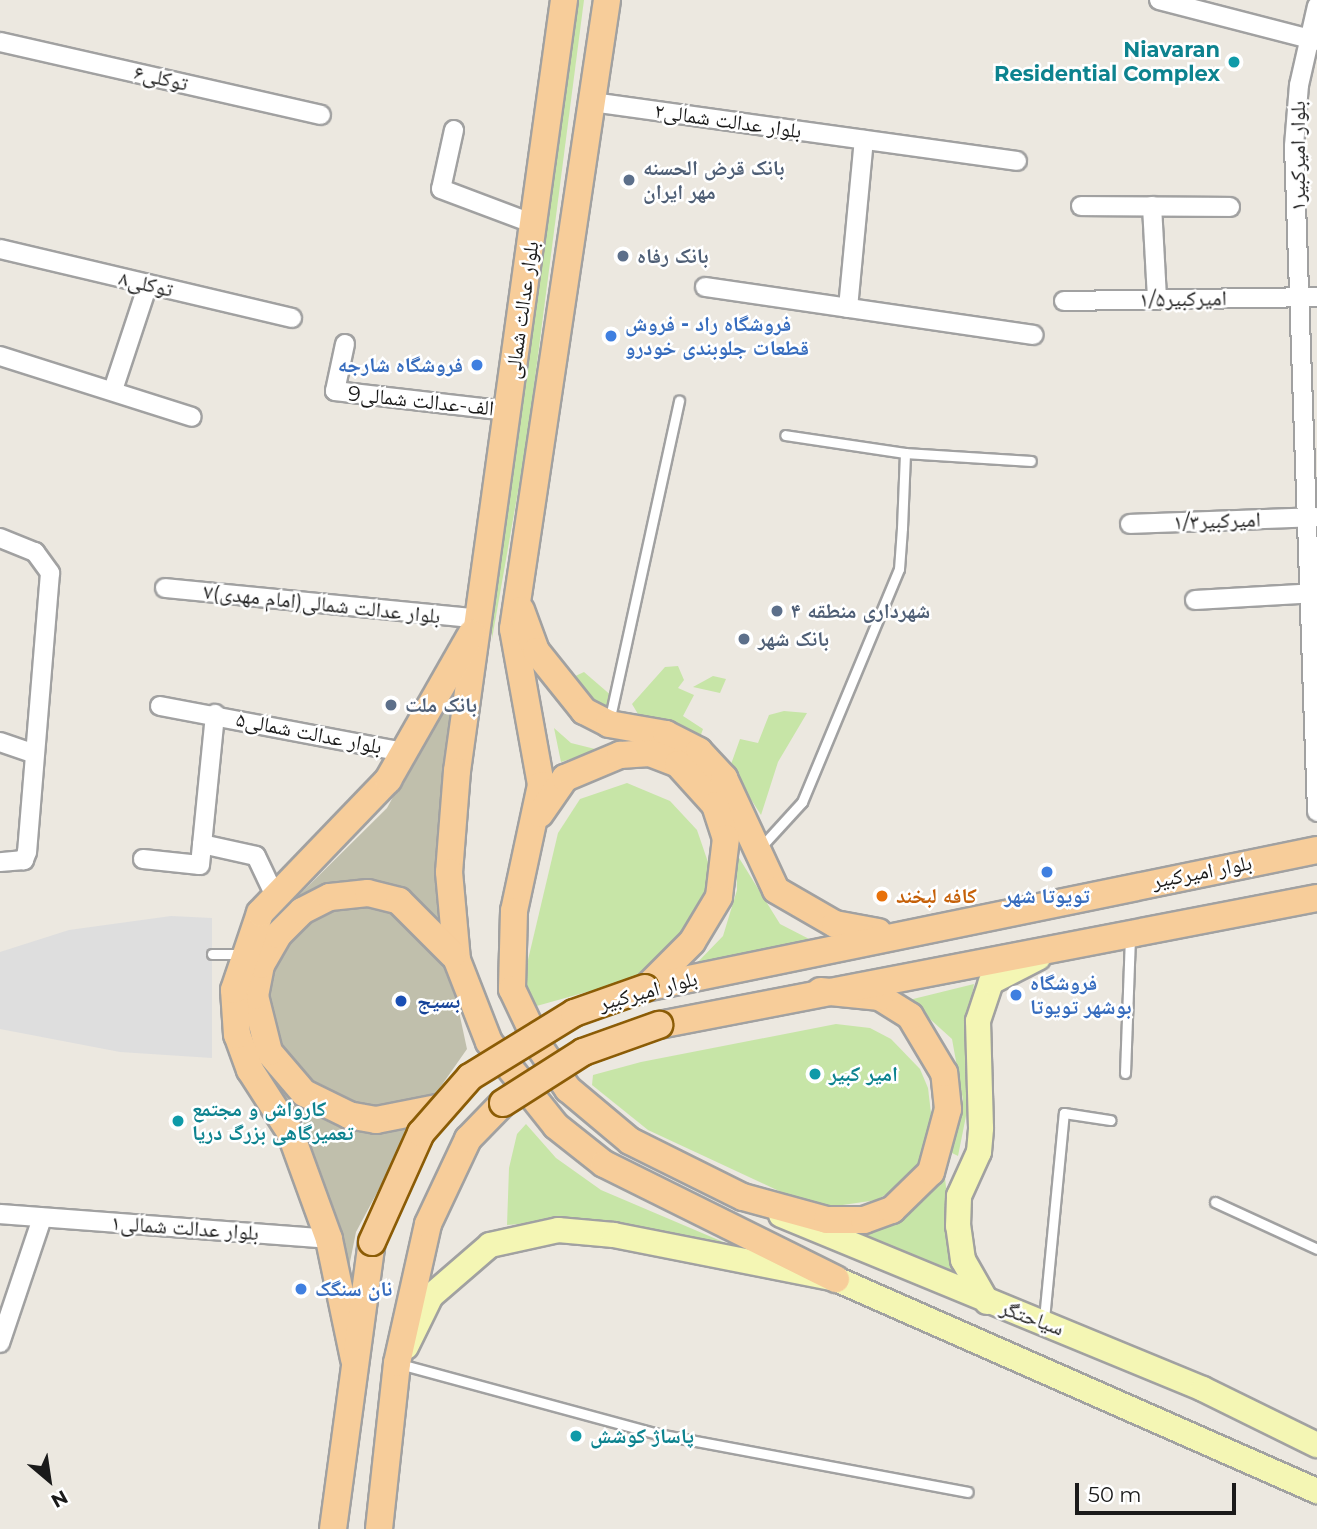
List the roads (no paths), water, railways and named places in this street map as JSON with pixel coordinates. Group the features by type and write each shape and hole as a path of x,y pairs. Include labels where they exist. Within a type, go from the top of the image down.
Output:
{"main road":[{"name":"بلوار عدالت شمالی","path":"457,960 450,853 564,0"},
{"name":"بلوار عدالت شمالی","path":"607,0 517,596 516,669 538,747 541,785 508,955 512,989 540,1048 568,1089 630,1141 744,1197 827,1220 864,1220 912,1195 931,1172 943,1142 944,1073 909,1016 880,997 820,991"},
{"path":"517,596 536,651 561,690 609,724 666,734 699,751 724,778 776,890 797,907 835,924 890,934"},
{"path":"354,1359 329,1239 290,1132 250,1070 237,1035 234,990 242,954 275,895 345,832 403,752 480,619"},
{"path":"535,821 565,778 620,755 650,753 678,764 715,806 726,838 719,897 692,942 645,988"},
{"name":"بلوار امیرکبیر","path":"333,1529 354,1359 384,1205 442,1107 470,1077 527,1038 645,988 890,934 1317,850"},
{"path":"442,1107 376,1120 349,1115 304,1093 269,1052 255,996 261,965 278,935 302,911 330,897 368,893 399,901 437,932 457,960 489,1042 556,1126 604,1164 836,1279"},
{"name":"بلوار امیرکبیر","path":"397,1363 416,1265 444,1181 468,1139 503,1103 574,1056 659,1025 820,991 1059,950 1317,898"},
{"path":"987,1302 964,1260 958,1226 959,1196 978,1152 981,1128 978,1021 990,982 1059,950"},
{"name":"سیاحتگر","path":"744,1197 987,1302 1044,1321 1317,1446"},
{"name":"سیاحتگر","path":"397,1363 431,1296 455,1269 489,1245 523,1234 614,1235 836,1279 1317,1491"},
{"path":"379,1529 397,1363"}],"street":[{"path":"1159,0 1314,40"},
{"name":"بلوار امیرکبیر۱","path":"1317,6 1314,40 1299,85 1294,146 1310,297 1317,812"},
{"name":"توکلی۶","path":"0,42 321,115"},
{"name":"بلوار عدالت شمالی۲","path":"592,102 1017,161"},
{"path":"454,130 441,189 534,224"},
{"path":"848,308 864,141"},
{"path":"1081,206 1230,207"},
{"path":"1152,206 1157,299"},
{"name":"توکلی۸","path":"0,249 292,318"},
{"path":"114,387 148,284"},
{"path":"705,287 1034,335"},
{"name":"امیرکبیر۱/۵","path":"1064,301 1310,297"},
{"name":"9الف-عدالت شمالی","path":"345,344 335,391 508,411"},
{"path":"0,356 114,387 192,417"},
{"name":"امیرکبیر۱/۳","path":"1130,524 1311,517"},
{"path":"0,538 44,559 50,573 24,860 0,862"},
{"name":"۷بلوار عدالت شمالی(امام مهدی)","path":"165,588 480,619"},
{"path":"1195,600 1312,593"},
{"name":"بلوار عدالت شمالی۵","path":"160,706 215,714 403,752"},
{"path":"143,859 200,865 215,714"},
{"path":"0,741 32,752"},
{"path":"202,844 256,856 275,895"},
{"name":"بلوار عدالت شمالی۱","path":"0,1214 329,1239"},
{"path":"0,1343 42,1218"}],"lane":[{"path":"609,724 679,401"},
{"path":"785,435 905,453 1031,461"},
{"path":"759,849 802,802 900,569 905,453"},
{"path":"1125,1073 1130,936"},
{"path":"212,954 242,954"},
{"path":"1044,1321 1064,1113 1110,1120"},
{"path":"1215,1202 1317,1249"},
{"path":"397,1363 658,1434 968,1492"}],"place":[{"name":"Niavaran Residential Complex","path":"1234,62"},
{"name":"بانک قرض الحسنه مهر ایران","path":"629,180"},
{"name":"بانک رفاه","path":"623,256"},
{"name":"فروشگاه راد - فروش قطعات جلوبندی خودرو","path":"611,336"},
{"name":"فروشگاه شارجه","path":"477,365"},
{"name":"شهرداری منطقه ۴","path":"777,611"},
{"name":"بانک شهر","path":"744,639"},
{"name":"بانک ملت","path":"391,705"},
{"name":"تویوتا شهر","path":"1047,872"},
{"name":"کافه لبخند","path":"882,896"},
{"name":"فروشگاه بوشهر تویوتا","path":"1016,995"},
{"name":"بسیج","path":"401,1001"},
{"name":"امیر کبیر","path":"815,1074"},
{"name":"کارواش و مجتمع تعمیرگاهی بزرگ دریا","path":"178,1121"},
{"name":"نان سنگک","path":"301,1289"},
{"name":"پاساژ کوشش","path":"576,1436"}]}
